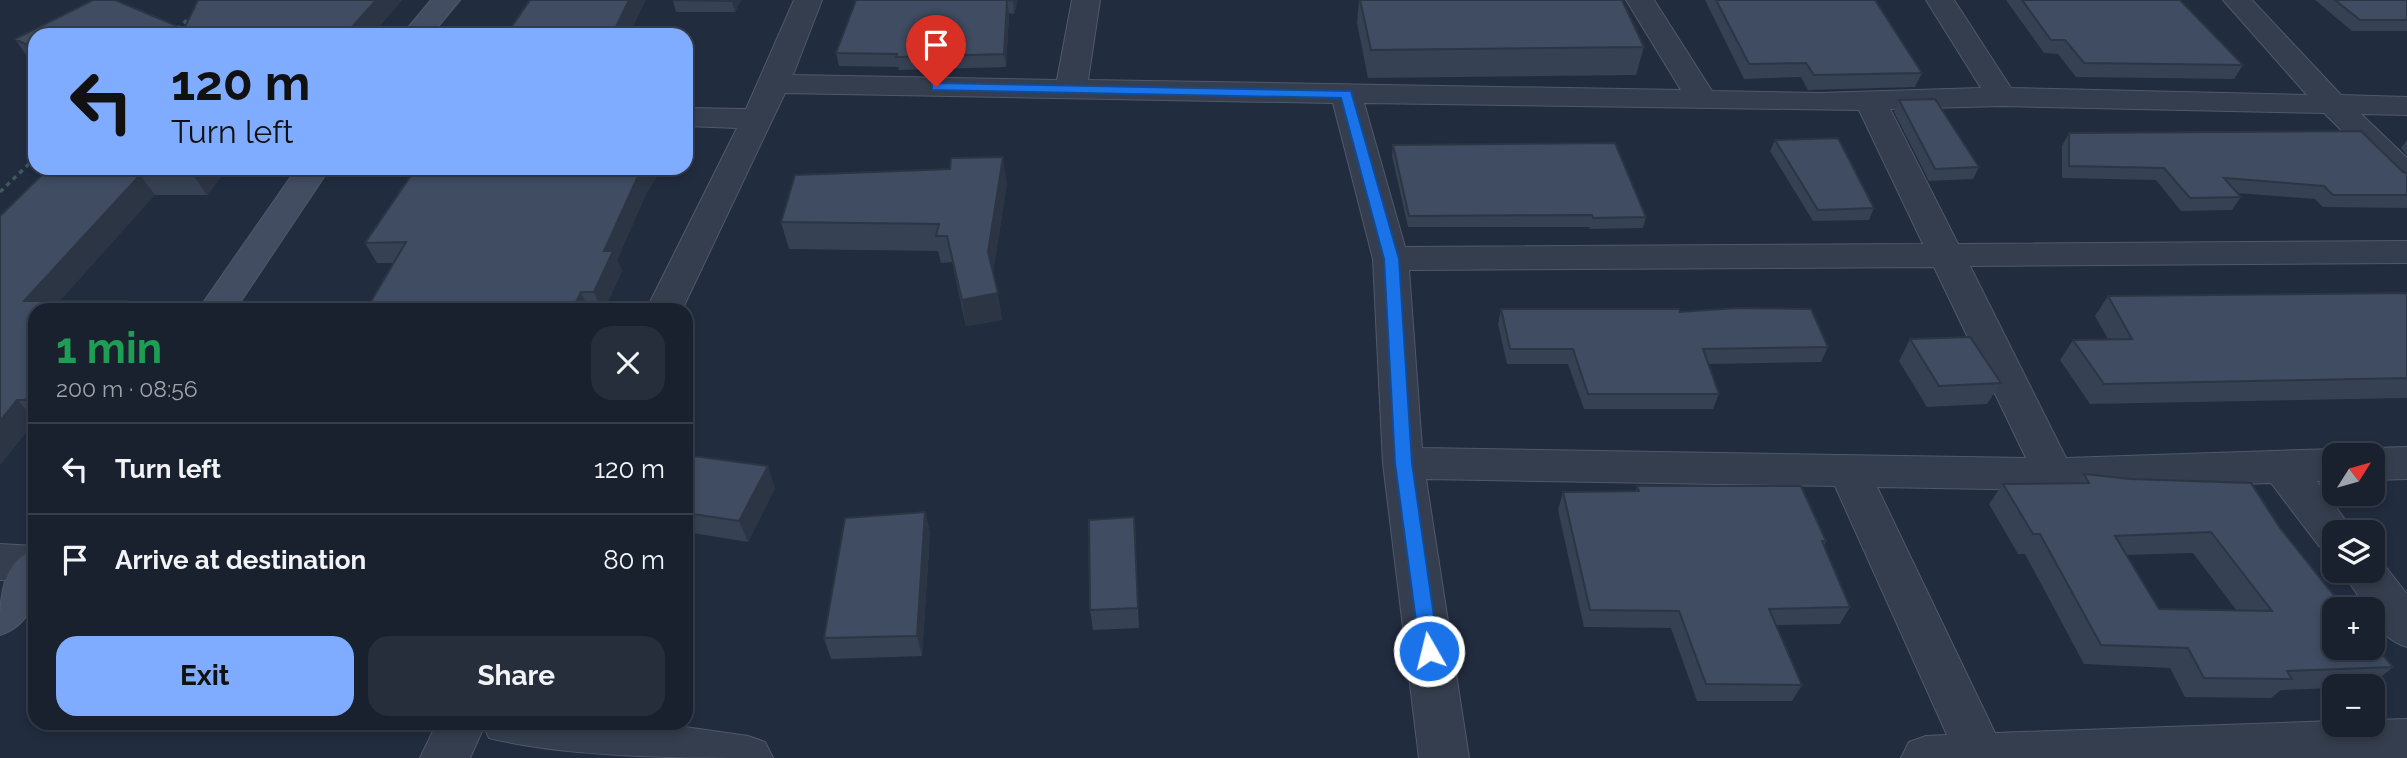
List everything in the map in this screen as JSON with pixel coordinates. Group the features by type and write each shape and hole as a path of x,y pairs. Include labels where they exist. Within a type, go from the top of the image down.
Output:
{"street":[{"path":"422,28 446,0"},
{"path":"667,303 774,84 808,0"},
{"path":"1071,89 1086,0"},
{"path":"1640,0 1702,100"},
{"path":"1940,0 2002,97"},
{"path":"2237,0 2331,103 2407,176"},
{"path":"774,84 1702,100 2002,97 2407,106"},
{"path":"1346,94 1391,259 1403,463 1444,758"},
{"path":"1870,100 2054,474"},
{"path":"693,117 757,119"},
{"path":"221,303 309,175"},
{"path":"1391,259 2407,252"},
{"path":"1403,463 2054,474 2322,465"},
{"path":"2385,464 2407,463"},
{"path":"2283,467 2323,520"},
{"path":"1848,470 1981,756"},
{"path":"0,562 28,565"},
{"path":"0,616 28,576"},
{"path":"2373,583 2407,628"},
{"path":"445,758 459,730"},
{"path":"554,730 748,758"},
{"path":"1926,758 2407,741"}],"path":[{"path":"178,28 200,9"},
{"path":"0,192 28,165"}],"building":[{"path":"93,0 115,0 182,28 37,28"},
{"path":"198,0 376,0 351,28 184,28"},
{"path":"530,0 629,0 615,28 511,28"},
{"path":"856,0 1013,0 1007,1 1004,54 896,57 897,54 836,53"},
{"path":"1360,0 1622,0 1644,47 1371,50"},
{"path":"1716,0 1875,0 1922,73 1814,75 1806,63 1749,64"},
{"path":"2022,0 2180,0 2243,65 2084,63 2065,40 2051,40"},
{"path":"2335,0 2407,0 2407,20 2360,20"},
{"path":"28,32 28,46 15,39"},
{"path":"1935,99 1979,167 1935,169 1899,100"},
{"path":"2361,131 2407,173 2407,195 2333,195 2324,186 2224,178 2241,197 2190,198 2164,168 2069,166 2069,133"},
{"path":"1838,138 1874,208 1818,210 1775,140"},
{"path":"1615,143 1646,217 1409,216 1393,145"},
{"path":"1003,157 988,252 998,293 962,300 947,236 936,236 939,224 781,222 795,175 950,169 951,158"},
{"path":"42,175 140,175 24,301 127,301 28,303 28,397 25,400 17,400 0,421 0,216"},
{"path":"411,175 639,175 604,251 613,251 594,292 581,292 576,303 370,303 406,242 365,243"},
{"path":"2407,293 2407,378 2104,384 2073,340 2132,339 2108,296"},
{"path":"1736,308 1811,309 1828,347 1703,349 1719,394 1588,394 1573,349 1510,349 1501,309 1679,309 1680,312"},
{"path":"1970,337 2001,383 1939,386 1910,339"},
{"path":"693,456 768,466 739,521 693,514"},
{"path":"2084,474 2131,479 2251,483 2280,528 2335,597 2322,597 2322,660 2385,660 2385,657 2393,667 2287,671 2292,679 2204,678 2188,648 2101,645 2040,534 2033,534 2003,484 2089,483","holes":["2211,532 2272,611 2159,609 2115,536"]},
{"path":"1637,486 1801,486 1826,541 1822,541 1850,607 1769,609 1802,685 1706,684 1679,611 1590,610 1563,492 1639,491"},
{"path":"925,512 917,636 824,638 845,518"},
{"path":"1134,517 1138,608 1090,610 1089,520"}],"route":[{"path":"936,87 1346,94 1391,259 1403,463 1429,651"}]}
